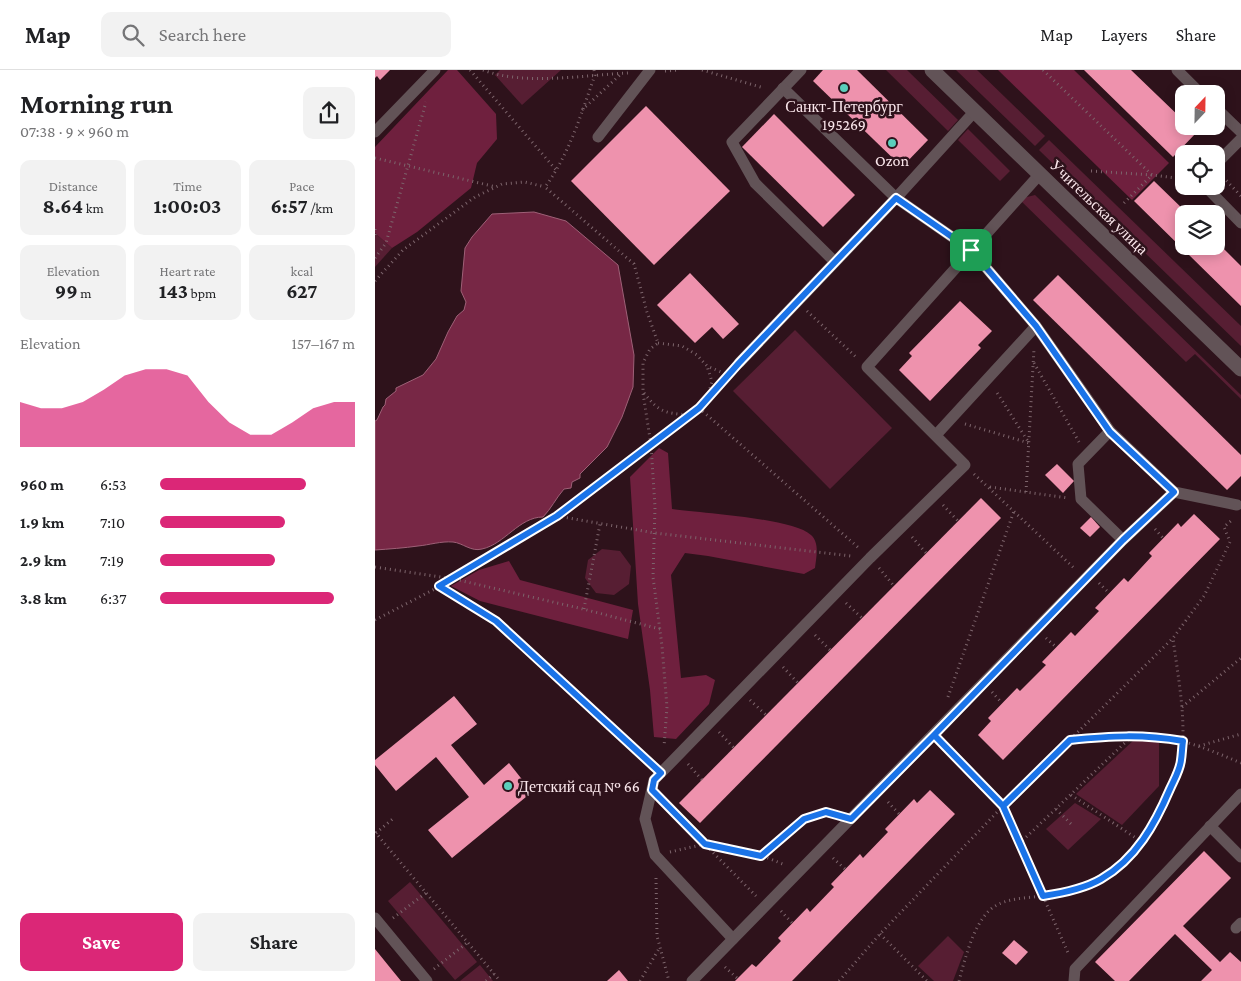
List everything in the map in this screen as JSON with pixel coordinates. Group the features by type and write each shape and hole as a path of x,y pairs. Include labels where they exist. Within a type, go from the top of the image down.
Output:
{"street":[{"name":"Учительская улица","path":"933,70 1241,369"}],"lane":[{"path":"375,132 435,70"},
{"path":"801,70 732,142 755,182 835,262"},
{"path":"1177,70 1192,85"},
{"path":"598,137 648,71"},
{"path":"781,91 896,198 971,250 1036,326 1110,432 1174,492 1238,508"},
{"path":"739,363 896,198 975,111"},
{"path":"1225,117 1241,132"},
{"path":"1225,155 1241,139"},
{"path":"733,939 655,855 645,819 654,780 870,558 965,465 867,367 1040,174"},
{"path":"1214,195 1241,222"},
{"path":"936,435 1036,326"},
{"path":"1110,432 1078,464 1081,499 1123,540"},
{"path":"692,981 1123,540 1174,492"},
{"path":"1074,981 1075,969 1241,794"},
{"path":"1210,826 1241,857"},
{"path":"379,922 425,979"}],"path":[{"path":"470,70 557,171"},
{"path":"483,70 495,75 551,79 595,72 621,74 679,70"},
{"path":"702,70 714,71 781,91"},
{"path":"1043,70 1152,175"},
{"path":"545,187 565,156 595,72"},
{"path":"582,110 621,74"},
{"path":"375,258 386,243 427,99"},
{"path":"375,158 496,187"},
{"path":"1091,171 1175,178"},
{"path":"1227,173 1223,178 1241,196"},
{"path":"1124,203 1152,175"},
{"path":"376,278 403,250 475,198 502,184 525,182 545,187 634,264 647,312 658,343"},
{"path":"375,229 375,238"},
{"path":"797,301 867,367"},
{"path":"1026,492 1036,326"},
{"path":"661,773 667,707 653,577 655,507 651,445 643,393 643,363 650,349 658,343 681,346 697,355 707,366 728,375"},
{"path":"1034,362 1087,456"},
{"path":"375,620 454,579 557,516 699,408 739,363"},
{"path":"706,400 712,382 707,366"},
{"path":"988,379 1029,444"},
{"path":"643,393 656,408 672,414 689,415"},
{"path":"699,408 870,558 894,586"},
{"path":"950,420 1029,444"},
{"path":"965,465 1085,579"},
{"path":"988,487 1081,499"},
{"path":"934,496 958,521"},
{"path":"839,981 880,934 1003,806 1173,638 1204,596 1230,542 1224,527 1238,508"},
{"path":"947,698 1014,511"},
{"path":"557,516 655,533 870,558"},
{"path":"583,609 599,524"},
{"path":"903,526 926,553"},
{"path":"375,568 454,579 660,629"},
{"path":"439,586 496,621 661,773"},
{"path":"835,594 862,618"},
{"path":"805,626 830,650"},
{"path":"959,981 975,933 984,916 997,905 1014,899 1071,891 1101,879 1134,852 1142,842 1156,818 1181,762 1183,741 1181,708 1173,638"},
{"path":"773,658 798,683"},
{"path":"1181,708 1241,658"},
{"path":"740,692 766,715"},
{"path":"710,722 734,748"},
{"path":"1199,746 1241,734"},
{"path":"934,735 1003,806 1075,969"},
{"path":"1070,740 1134,735 1155,736 1199,746 1241,764"},
{"path":"1019,844 1134,735"},
{"path":"679,754 702,780"},
{"path":"652,790 765,906"},
{"path":"1071,795 1142,842"},
{"path":"1056,809 1073,826"},
{"path":"761,856 804,819 826,812 851,819"},
{"path":"395,817 375,833 500,981"},
{"path":"669,981 657,936 655,855 705,844 761,856 800,871"},
{"path":"379,922 426,893"},
{"path":"880,934 927,981"},
{"path":"425,979 467,942"},
{"path":"640,981 660,947"},
{"path":"486,981 494,974"}],"shaded area":[{"path":"448,70 457,70 496,114 497,139 477,163 471,188 417,232 392,248 375,233 375,147"},
{"path":"500,70 561,70 522,105 495,75"},
{"path":"886,70 907,70 958,120 948,131"},
{"path":"956,70 977,70 1045,136 1035,146"},
{"path":"998,70 1074,70 1169,163 1132,200"},
{"path":"968,129 1010,171 1000,181 958,140"},
{"path":"1049,140 1241,326 1241,346 1039,150"},
{"path":"1035,195 1241,395 1241,399 1195,354 1186,362 1019,199"},
{"path":"534,212 566,221 618,265 634,355 633,387 622,417 607,447 580,474 580,478 572,482 571,488 564,489 549,511 543,517 527,521 498,542 478,550 449,542 375,550 375,421 385,405 386,399 396,391 396,388 423,375 436,359 457,316 464,310 466,302 461,291 465,248 472,237 492,214"},
{"path":"375,233 392,248 375,267"},
{"path":"795,330 892,428 830,489 733,391"},
{"path":"659,448 668,453 672,509 745,517 785,524 801,529 811,535 816,542 817,551 815,568 804,574 685,553 671,575 681,678 706,675 715,680 709,704 676,739 654,737 650,690 638,604 630,477"},
{"path":"602,549 620,551 631,566 629,584 614,595 596,593 585,578 588,560"},
{"path":"509,561 520,580 633,610 628,639 480,601 451,586 479,570"},
{"path":"1135,739 1159,742 1159,786 1122,825 1076,794"},
{"path":"1075,803 1101,819 1068,850 1046,829"},
{"path":"410,882 477,962 455,980 388,901"},
{"path":"948,936 964,952 953,981 934,981 918,966"},
{"path":"480,965 493,981 460,981"}],"building":[{"path":"375,70 390,70 380,80 377,76 375,78"},
{"path":"823,70 857,70 928,140 902,167 813,81"},
{"path":"1084,70 1131,70 1175,112 1175,135 1194,135 1184,145 1175,145 1175,155 1173,157"},
{"path":"646,106 730,191 654,265 571,181"},
{"path":"774,114 855,195 823,227 742,147"},
{"path":"1154,181 1179,205 1175,205 1175,241 1134,201"},
{"path":"1225,250 1241,266 1241,306 1189,255 1225,255"},
{"path":"690,273 739,324 723,339 712,327 695,343 657,305"},
{"path":"1058,275 1241,455 1241,476 1227,490 1033,300"},
{"path":"960,301 992,331 978,345 981,348 930,401 899,370 912,356 909,353"},
{"path":"1057,464 1074,481 1063,493 1045,475"},
{"path":"981,498 1001,518 700,823 679,803"},
{"path":"1194,514 1220,539 1003,760 978,735 991,721 988,718 1017,688 1020,691 1046,665 1042,662 1071,632 1075,636 1099,611 1095,608 1124,578 1128,582 1152,556 1149,553 1178,523 1181,527"},
{"path":"1091,517 1100,527 1090,537 1080,528"},
{"path":"454,696 477,724 451,745 484,785 509,763 532,792 452,858 428,830 469,797 436,757 396,791 375,765 375,760"},
{"path":"930,790 955,814 792,981 735,981 752,964 756,967 781,941 778,938 807,908 810,912 834,887 831,884 860,854 863,858 888,832 885,829 914,799 917,803"},
{"path":"1204,851 1231,878 1183,926 1220,962 1230,952 1241,962 1241,981 1201,981 1212,970 1175,934 1129,981 1115,981 1095,962"},
{"path":"1014,940 1028,952 1016,965 1002,953"},
{"path":"375,949 392,970 401,981 375,981"},
{"path":"619,970 628,981 607,981"}],"place":[{"name":"Санкт-Петербург 195269","path":"844,88"},
{"name":"Ozon","path":"892,143"},
{"name":"Детский сад № 66","path":"508,786"}],"route":[{"path":"971,250 896,198 739,363 699,408 557,516 454,579 439,586 496,621 661,773 654,780 652,790 705,844 761,856 804,819 826,812 851,819 934,735 1003,806 1043,896 1071,891 1101,879 1134,852 1147,835 1174,780 1181,762 1183,741 1155,736 1134,735 1070,740 1003,806 968,770 934,735 1123,540 1174,492 1110,432 1036,326 971,250"}]}
